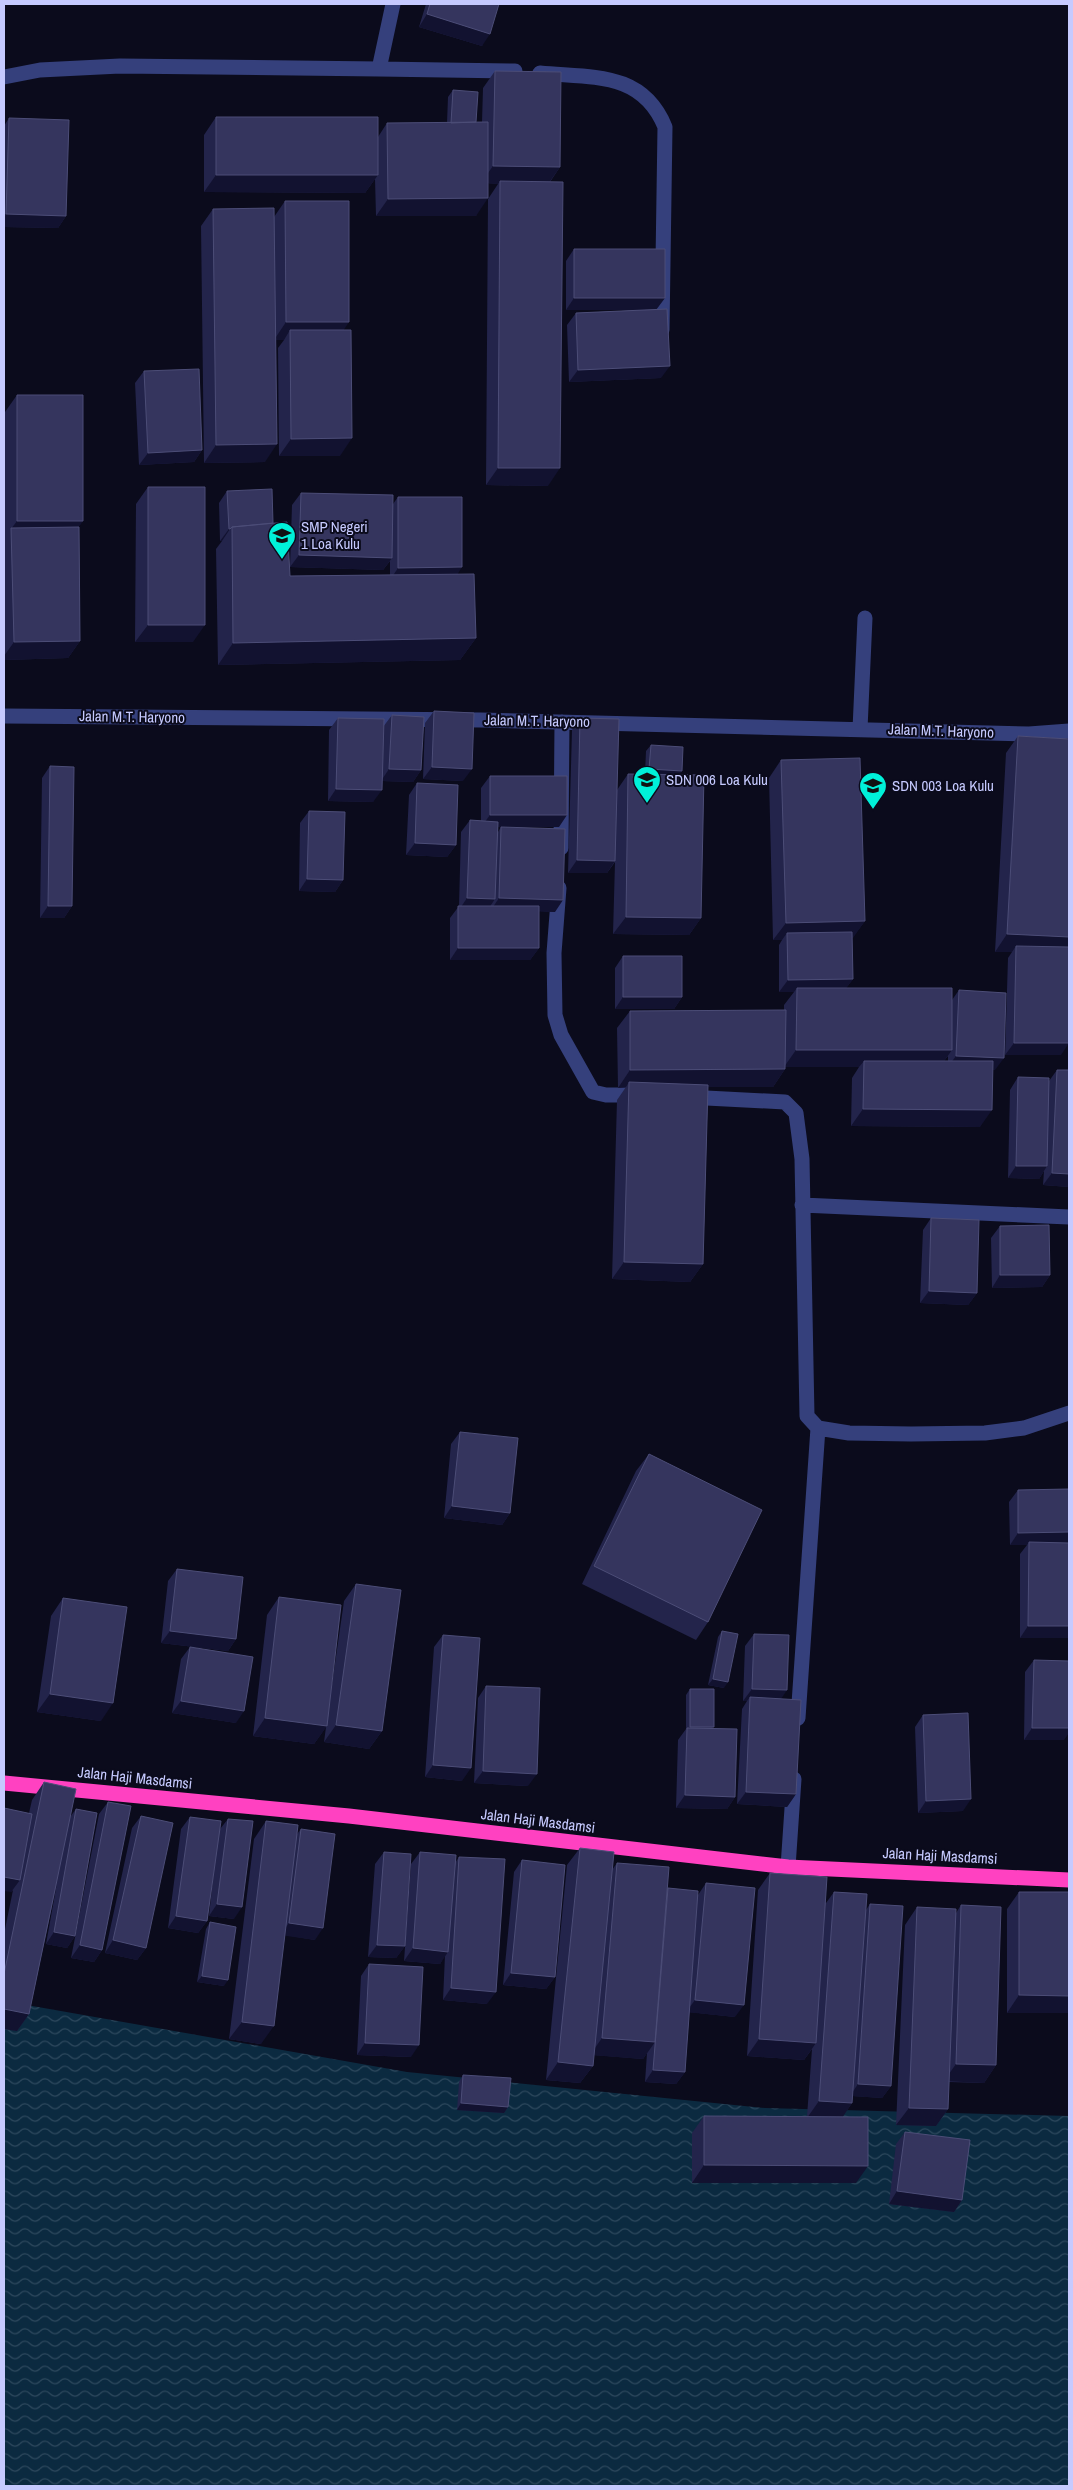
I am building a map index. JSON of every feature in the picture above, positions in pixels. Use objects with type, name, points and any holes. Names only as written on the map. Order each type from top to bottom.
[{"type":"highway","name":"Jalan Haji Masdamsi","points":[[4,1783],[349,1816],[788,1867],[1069,1880]]},
{"type":"street","points":[[379,68],[393,4]]},
{"type":"street","points":[[4,77],[40,70],[120,66],[526,71],[613,80],[638,90],[658,111],[665,127],[662,341]]},
{"type":"street","points":[[860,729],[865,618]]},
{"type":"street","name":"Jalan M.T. Haryono","points":[[4,716],[562,722],[1029,734],[1069,731]]},
{"type":"street","points":[[562,722],[561,872],[554,953],[555,1015],[561,1036],[593,1092],[606,1095],[653,1096]]},
{"type":"street","points":[[672,1096],[785,1102],[796,1113],[800,1140],[806,1408],[807,1416],[818,1428],[849,1433],[985,1433],[1024,1428],[1069,1413]]},
{"type":"street","points":[[802,1205],[1069,1217]]},
{"type":"street","points":[[797,1737],[818,1428]]},
{"type":"street","points":[[788,1867],[795,1767]]},
{"type":"water","points":[[4,2001],[407,2072],[765,2108],[1069,2116],[1069,2486],[4,2486]]},
{"type":"building","points":[[430,4],[499,4],[490,34],[427,14]]},
{"type":"building","points":[[495,71],[561,72],[560,167],[493,166]]},
{"type":"building","points":[[453,90],[478,92],[476,122],[451,123]]},
{"type":"building","points":[[216,117],[378,117],[378,175],[216,175]]},
{"type":"building","points":[[9,118],[69,120],[66,216],[6,214]]},
{"type":"building","points":[[488,122],[488,198],[388,199],[387,123]]},
{"type":"building","points":[[500,181],[563,182],[560,468],[498,468]]},
{"type":"building","points":[[285,201],[349,201],[349,322],[286,322]]},
{"type":"building","points":[[274,208],[277,444],[216,445],[213,209]]},
{"type":"building","points":[[574,249],[665,249],[665,298],[574,298]]},
{"type":"building","points":[[667,309],[670,366],[578,370],[576,313]]},
{"type":"building","points":[[290,330],[351,330],[352,438],[291,439]]},
{"type":"building","points":[[199,369],[202,450],[148,453],[144,371]]},
{"type":"building","points":[[17,395],[83,395],[83,521],[17,521]]},
{"type":"building","points":[[148,487],[205,487],[205,625],[148,625]]},
{"type":"building","points":[[272,489],[273,523],[232,527],[229,529],[227,491]]},
{"type":"building","points":[[301,493],[393,495],[392,558],[299,555]]},
{"type":"building","points":[[398,497],[462,497],[462,567],[398,568]]},
{"type":"building","points":[[287,522],[290,576],[474,574],[476,638],[233,643],[232,527]]},
{"type":"building","points":[[79,527],[80,641],[14,642],[11,528]]},
{"type":"building","points":[[434,711],[474,713],[472,769],[432,767]]},
{"type":"building","points":[[392,715],[424,717],[421,770],[389,769]]},
{"type":"building","points":[[338,718],[384,719],[382,790],[336,789]]},
{"type":"building","points":[[580,718],[619,719],[615,861],[577,860]]},
{"type":"building","points":[[1018,736],[1069,739],[1069,937],[1007,934]]},
{"type":"building","points":[[651,745],[683,747],[682,771],[649,769]]},
{"type":"building","points":[[860,758],[865,921],[786,923],[781,760]]},
{"type":"building","points":[[50,766],[74,767],[72,906],[48,906]]},
{"type":"building","points":[[628,774],[704,775],[701,918],[626,917]]},
{"type":"building","points":[[490,776],[567,776],[567,815],[490,815]]},
{"type":"building","points":[[417,783],[458,785],[456,845],[415,843]]},
{"type":"building","points":[[309,811],[345,812],[343,880],[307,879]]},
{"type":"building","points":[[470,820],[498,822],[495,899],[467,898]]},
{"type":"building","points":[[501,827],[565,829],[563,900],[499,898]]},
{"type":"building","points":[[458,906],[539,906],[539,948],[458,948]]},
{"type":"building","points":[[852,932],[853,979],[788,980],[787,933]]},
{"type":"building","points":[[1016,946],[1069,947],[1069,1043],[1014,1043]]},
{"type":"building","points":[[623,956],[682,956],[682,997],[623,997]]},
{"type":"building","points":[[797,988],[952,988],[952,1050],[796,1050]]},
{"type":"building","points":[[959,990],[1006,993],[1004,1058],[956,1056]]},
{"type":"building","points":[[786,1010],[785,1069],[630,1070],[630,1011]]},
{"type":"building","points":[[864,1061],[993,1061],[992,1110],[863,1109]]},
{"type":"building","points":[[1057,1070],[1069,1070],[1069,1174],[1052,1173]]},
{"type":"building","points":[[1018,1077],[1049,1078],[1047,1166],[1016,1166]]},
{"type":"building","points":[[629,1082],[708,1085],[703,1264],[624,1262]]},
{"type":"building","points":[[931,1218],[979,1220],[977,1293],[929,1291]]},
{"type":"building","points":[[1049,1225],[1050,1275],[1000,1275],[1000,1226]]},
{"type":"building","points":[[460,1432],[518,1438],[510,1513],[452,1506]]},
{"type":"building","points":[[649,1454],[762,1510],[708,1622],[594,1566]]},
{"type":"building","points":[[1069,1489],[1069,1532],[1018,1533],[1018,1490]]},
{"type":"building","points":[[1029,1542],[1069,1543],[1069,1626],[1028,1626]]},
{"type":"building","points":[[177,1569],[243,1577],[236,1639],[170,1631]]},
{"type":"building","points":[[356,1584],[401,1590],[382,1731],[336,1725]]},
{"type":"building","points":[[279,1597],[341,1605],[327,1726],[265,1718]]},
{"type":"building","points":[[63,1598],[127,1607],[113,1703],[50,1694]]},
{"type":"building","points":[[722,1631],[738,1634],[728,1682],[713,1679]]},
{"type":"building","points":[[754,1634],[789,1635],[787,1690],[752,1689]]},
{"type":"building","points":[[443,1635],[480,1638],[471,1768],[433,1765]]},
{"type":"building","points":[[190,1647],[253,1657],[244,1711],[181,1701]]},
{"type":"building","points":[[1034,1660],[1069,1661],[1069,1728],[1032,1728]]},
{"type":"building","points":[[486,1686],[540,1688],[537,1774],[483,1771]]},
{"type":"building","points":[[690,1689],[714,1689],[714,1727],[690,1727]]},
{"type":"building","points":[[750,1697],[801,1700],[796,1794],[746,1792]]},
{"type":"building","points":[[968,1713],[971,1799],[926,1801],[923,1715]]},
{"type":"building","points":[[687,1728],[737,1729],[735,1797],[685,1795]]},
{"type":"building","points":[[44,1782],[76,1789],[29,2014],[4,2009],[4,1974]]},
{"type":"building","points":[[108,1802],[131,1806],[102,1950],[80,1945]]},
{"type":"building","points":[[4,1808],[32,1814],[20,1880],[4,1877]]},
{"type":"building","points":[[76,1809],[97,1813],[75,1936],[54,1932]]},
{"type":"building","points":[[141,1816],[173,1823],[146,1948],[113,1940]]},
{"type":"building","points":[[190,1817],[221,1821],[207,1921],[176,1916]]},
{"type":"building","points":[[228,1819],[253,1821],[242,1907],[217,1904]]},
{"type":"building","points":[[266,1821],[298,1825],[274,2026],[242,2022]]},
{"type":"building","points":[[301,1829],[335,1834],[323,1928],[289,1923]]},
{"type":"building","points":[[580,1848],[614,1852],[593,2066],[558,2062]]},
{"type":"building","points":[[384,1852],[411,1854],[405,1946],[377,1945]]},
{"type":"building","points":[[420,1852],[456,1855],[448,1952],[413,1948]]},
{"type":"building","points":[[459,1857],[505,1859],[496,1992],[451,1988]]},
{"type":"building","points":[[522,1860],[565,1865],[555,1977],[511,1973]]},
{"type":"building","points":[[617,1863],[669,1867],[655,2042],[602,2038]]},
{"type":"building","points":[[770,1873],[827,1877],[816,2043],[759,2039]]},
{"type":"building","points":[[706,1883],[755,1888],[744,2005],[695,2000]]},
{"type":"building","points":[[668,1888],[698,1891],[685,2072],[653,2070]]},
{"type":"building","points":[[834,1892],[867,1894],[852,2103],[819,2101]]},
{"type":"building","points":[[1019,1892],[1069,1892],[1069,1996],[1019,1995]]},
{"type":"building","points":[[870,1904],[903,1906],[891,2086],[858,2084]]},
{"type":"building","points":[[961,1905],[1001,1907],[996,2065],[956,2064]]},
{"type":"building","points":[[917,1907],[956,1909],[948,2109],[909,2108]]},
{"type":"building","points":[[210,1922],[236,1927],[228,1980],[202,1976]]},
{"type":"building","points":[[369,1964],[423,1967],[419,2045],[365,2043]]},
{"type":"building","points":[[463,2075],[511,2078],[508,2107],[461,2103]]},
{"type":"building","points":[[704,2116],[868,2117],[868,2166],[704,2165]]},
{"type":"building","points":[[905,2132],[970,2140],[962,2200],[897,2191]]},
{"type":"place","name":"SMP Negeri 1 Loa Kulu","points":[[282,560]]},
{"type":"place","name":"SDN 006 Loa Kulu","points":[[647,804]]},
{"type":"place","name":"SDN 003 Loa Kulu","points":[[873,810]]}]
